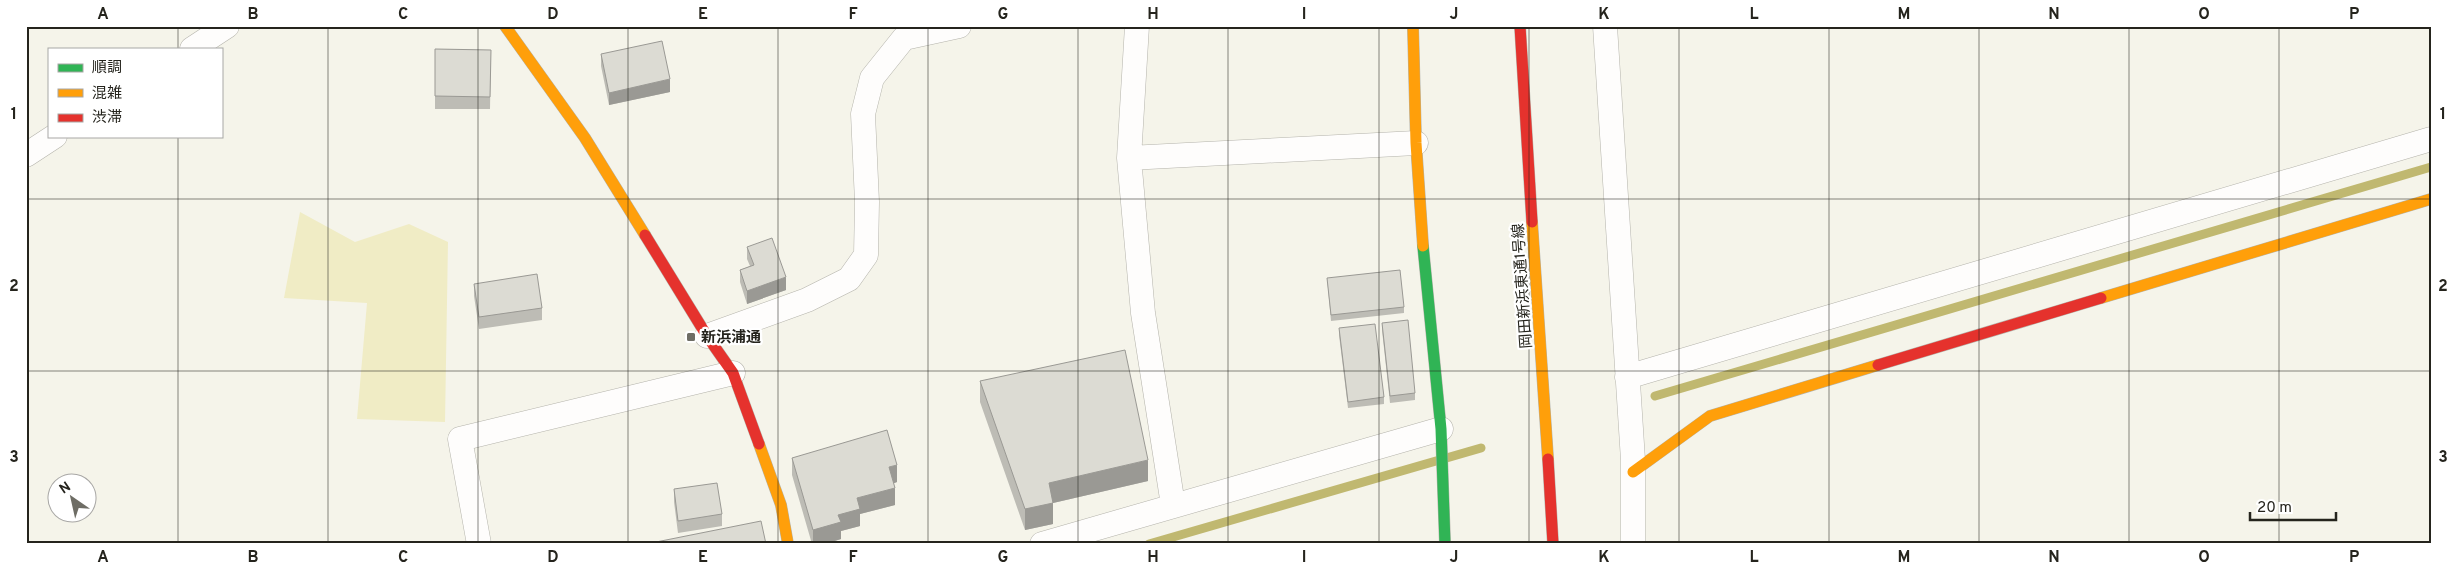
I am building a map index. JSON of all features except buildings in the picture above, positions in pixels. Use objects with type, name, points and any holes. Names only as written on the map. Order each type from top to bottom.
[{"type":"street","points":[[194,48],[227,26]]},
{"type":"street","points":[[504,26],[585,138],[706,336],[733,373],[781,505],[788,544]]},
{"type":"street","points":[[706,336],[807,300],[849,279],[866,255],[867,202],[863,114],[872,78],[904,38],[959,26]]},
{"type":"street","points":[[1137,26],[1129,158],[1143,313],[1173,505]]},
{"type":"street","points":[[1413,26],[1416,143],[1425,271],[1442,437],[1445,544]]},
{"type":"street","name":"岡田新浜東通1号線","points":[[1520,26],[1553,544]]},
{"type":"street","points":[[1605,26],[1628,377],[1633,544]]},
{"type":"street","points":[[26,155],[53,138]]},
{"type":"street","points":[[1628,377],[2431,139]]},
{"type":"street","points":[[1129,158],[1416,143]]},
{"type":"street","points":[[1632,472],[1710,416],[2431,199]]},
{"type":"street","points":[[479,544],[460,439],[733,373]]},
{"type":"street","points":[[1042,544],[1173,505],[1442,437]]},
{"type":"shaded area","points":[[300,212],[355,242],[409,224],[448,242],[445,422],[357,419],[367,303],[284,298]]},
{"type":"waterway","points":[[1655,396],[2431,167]]},
{"type":"waterway","points":[[1149,544],[1481,448]]},
{"type":"traffic: fast","points":[[1423,246],[1441,429],[1445,544]]},
{"type":"traffic: slow","points":[[505,26],[585,138],[645,235]]},
{"type":"traffic: slow","points":[[1413,26],[1416,143],[1423,246]]},
{"type":"traffic: slow","points":[[2101,298],[2431,199]]},
{"type":"traffic: slow","points":[[1532,222],[1548,459]]},
{"type":"traffic: slow","points":[[1633,472],[1710,416],[1878,365]]},
{"type":"traffic: slow","points":[[759,444],[781,505],[788,544]]},
{"type":"traffic: jam","points":[[1520,26],[1532,222]]},
{"type":"traffic: jam","points":[[645,235],[707,336],[733,373],[759,444]]},
{"type":"traffic: jam","points":[[1878,365],[2101,298]]},
{"type":"traffic: jam","points":[[1548,459],[1553,544]]},
{"type":"place","name":"新浜浦通","points":[[691,337]]}]
